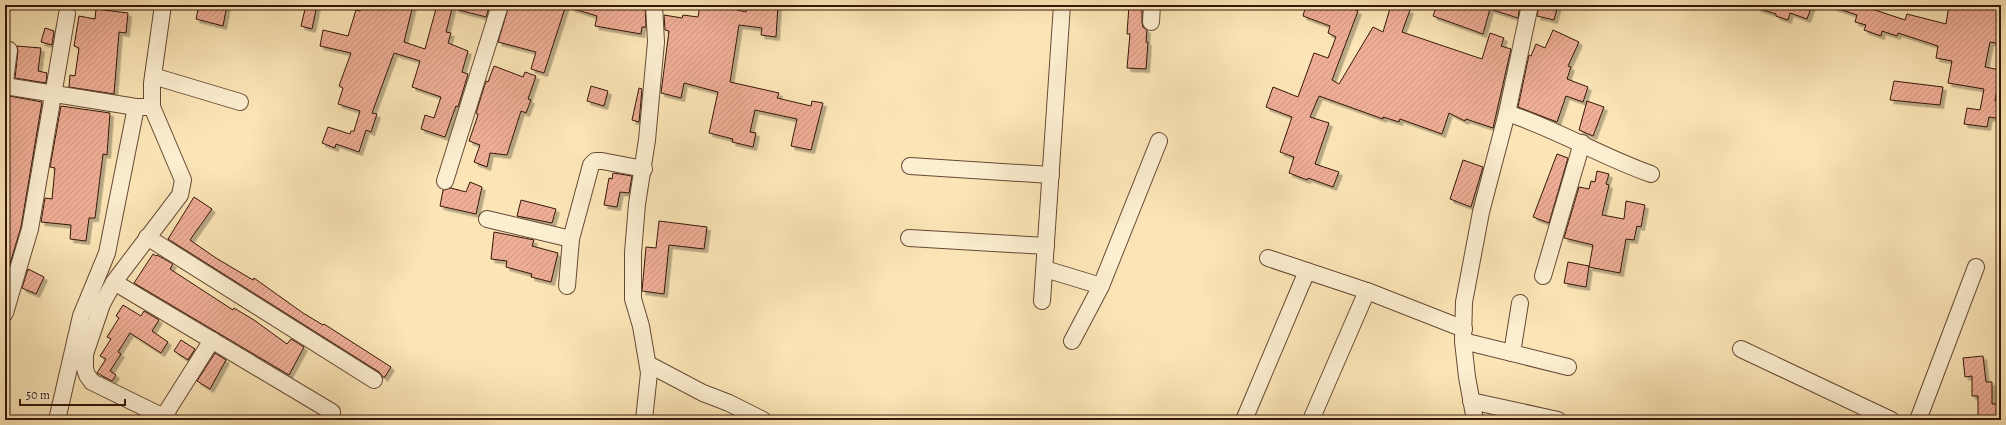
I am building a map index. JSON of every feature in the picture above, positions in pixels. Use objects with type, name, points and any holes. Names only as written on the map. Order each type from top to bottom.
[{"type":"street","points":[[57,420],[81,316],[107,253],[153,76],[163,5]]},
{"type":"street","points":[[445,182],[500,5]]},
{"type":"street","points":[[644,420],[648,387],[648,364],[633,299],[632,280],[637,204],[644,169],[656,42],[654,5]]},
{"type":"street","points":[[1042,301],[1062,5]]},
{"type":"street","points":[[1151,22],[1152,5]]},
{"type":"street","points":[[1475,420],[1471,401],[1464,335],[1466,288],[1481,212],[1507,112],[1530,5]]},
{"type":"street","points":[[5,313],[30,230],[55,93],[67,14]]},
{"type":"street","points":[[5,81],[9,50]]},
{"type":"street","points":[[153,76],[240,102]]},
{"type":"street","points":[[5,86],[144,107]]},
{"type":"street","points":[[144,107],[183,180],[180,194],[114,282],[102,304],[85,354],[85,369],[87,375],[100,387],[167,418],[212,340]]},
{"type":"street","points":[[1507,112],[1539,123],[1634,168],[1651,174]]},
{"type":"street","points":[[1072,341],[1101,286],[1159,141]]},
{"type":"street","points":[[1543,276],[1582,143]]},
{"type":"street","points":[[567,286],[571,239],[591,165],[595,161],[602,161],[644,169]]},
{"type":"street","points":[[910,166],[1051,174]]},
{"type":"street","points":[[487,219],[571,239]]},
{"type":"street","points":[[147,237],[374,380]]},
{"type":"street","points":[[909,238],[1046,246]]},
{"type":"street","points":[[1268,258],[1367,291],[1464,335],[1512,353],[1568,367]]},
{"type":"street","points":[[1918,420],[1976,267]]},
{"type":"street","points":[[1044,269],[1101,286]]},
{"type":"street","points":[[1244,420],[1307,271]]},
{"type":"street","points":[[114,282],[332,412]]},
{"type":"street","points":[[1312,420],[1367,291]]},
{"type":"street","points":[[1512,353],[1520,303]]},
{"type":"street","points":[[1741,349],[1864,415],[1891,420]]},
{"type":"street","points":[[648,364],[703,393],[729,402],[763,420]]},
{"type":"street","points":[[1471,401],[1558,420]]},
{"type":"building","points":[[199,5],[227,5],[223,26],[196,19]]},
{"type":"building","points":[[306,5],[317,5],[312,29],[301,26]]},
{"type":"building","points":[[362,5],[413,5],[404,42],[425,49],[437,5],[453,5],[446,32],[451,33],[448,43],[468,51],[462,72],[468,74],[458,107],[456,106],[445,137],[421,129],[425,115],[434,118],[441,97],[412,87],[420,61],[394,53],[372,113],[377,114],[371,132],[366,130],[359,152],[336,144],[335,148],[322,143],[328,127],[350,134],[351,131],[354,131],[360,111],[338,104],[343,88],[339,86],[351,53],[320,46],[323,30],[348,36],[356,10],[360,11]]},
{"type":"building","points":[[455,5],[490,5],[486,17],[455,9]]},
{"type":"building","points":[[509,5],[566,5],[544,73],[531,69],[536,52],[498,42]]},
{"type":"building","points":[[571,5],[645,5],[646,27],[642,27],[641,34],[595,26],[597,16],[571,8]]},
{"type":"building","points":[[700,5],[717,5],[746,12],[747,5],[778,5],[776,37],[761,35],[762,28],[739,25],[730,82],[779,93],[777,98],[811,106],[812,101],[823,103],[811,150],[791,146],[797,119],[755,110],[750,132],[756,133],[753,147],[732,142],[733,139],[709,133],[718,92],[684,83],[681,98],[661,93],[669,31],[665,30],[664,15],[682,18],[683,15],[698,17]]},
{"type":"building","points":[[1129,5],[1142,5],[1142,22],[1143,27],[1147,30],[1146,42],[1148,42],[1146,69],[1127,68],[1130,34],[1127,34]]},
{"type":"building","points":[[1306,5],[1343,5],[1358,11],[1332,80],[1339,84],[1373,27],[1383,32],[1391,5],[1410,10],[1402,32],[1482,59],[1490,33],[1504,38],[1501,46],[1511,49],[1493,128],[1466,119],[1465,121],[1449,113],[1442,134],[1400,119],[1399,122],[1383,117],[1383,119],[1319,96],[1310,117],[1329,123],[1315,164],[1339,172],[1333,187],[1308,178],[1307,180],[1289,173],[1294,157],[1280,152],[1292,117],[1266,107],[1273,87],[1298,97],[1314,53],[1328,58],[1336,37],[1328,33],[1330,26],[1303,16]]},
{"type":"building","points":[[1437,5],[1520,5],[1518,18],[1490,9],[1483,34],[1433,16]]},
{"type":"building","points":[[1539,5],[1558,5],[1554,20],[1537,16]]},
{"type":"building","points":[[1757,5],[1812,5],[1807,19],[1790,13],[1788,20],[1776,16],[1776,14],[1757,8]]},
{"type":"building","points":[[1833,5],[1873,5],[1872,9],[1905,20],[1907,14],[1946,24],[1949,5],[2001,5],[2001,44],[1990,42],[1985,67],[2000,70],[1995,101],[2001,102],[2001,119],[1989,117],[1987,127],[1964,124],[1967,108],[1980,110],[1984,89],[1948,83],[1952,61],[1936,58],[1938,46],[1898,33],[1897,36],[1882,31],[1881,36],[1864,30],[1866,25],[1855,22],[1857,15],[1833,7]]},
{"type":"building","points":[[96,9],[128,13],[126,33],[119,32],[114,94],[69,87],[70,75],[75,76],[79,48],[74,46],[79,16],[95,19]]},
{"type":"building","points":[[45,28],[54,31],[52,45],[41,42]]},
{"type":"building","points":[[1553,30],[1579,42],[1568,66],[1571,67],[1567,79],[1588,87],[1583,102],[1566,96],[1557,122],[1518,107],[1529,55],[1531,56],[1536,44],[1545,48]]},
{"type":"building","points":[[17,46],[41,48],[38,71],[47,73],[46,83],[15,78],[18,51]]},
{"type":"building","points":[[494,66],[523,77],[525,72],[536,76],[528,99],[531,100],[526,113],[521,111],[507,155],[490,153],[487,167],[474,162],[480,145],[469,141],[477,118],[478,114],[476,113],[486,81],[488,82]]},
{"type":"building","points":[[1894,81],[1943,87],[1940,105],[1890,100]]},
{"type":"building","points":[[591,86],[608,91],[604,106],[587,101]]},
{"type":"building","points":[[639,88],[642,89],[639,122],[632,120]]},
{"type":"building","points":[[9,96],[42,102],[21,227],[5,280],[5,117],[7,117]]},
{"type":"building","points":[[1587,101],[1604,107],[1593,136],[1579,130]]},
{"type":"building","points":[[61,106],[110,113],[107,155],[103,154],[95,218],[89,218],[86,241],[70,239],[71,225],[41,222],[45,198],[52,199],[55,168],[50,167]]},
{"type":"building","points":[[1557,154],[1568,158],[1549,223],[1533,217]]},
{"type":"building","points":[[1463,160],[1483,167],[1471,207],[1450,199]]},
{"type":"building","points":[[1597,171],[1609,174],[1606,184],[1609,185],[1602,215],[1624,219],[1626,201],[1645,205],[1641,227],[1637,226],[1634,240],[1626,239],[1620,273],[1589,267],[1593,245],[1564,238],[1579,187],[1589,189],[1591,181],[1595,182]]},
{"type":"building","points":[[613,173],[632,176],[629,193],[620,192],[617,207],[604,205],[609,178],[612,179]]},
{"type":"building","points":[[470,182],[482,187],[476,214],[440,206],[443,190],[451,188],[466,192]]},
{"type":"building","points":[[194,197],[212,209],[190,240],[216,258],[253,280],[254,278],[303,313],[323,325],[324,324],[391,367],[384,378],[379,372],[168,239]]},
{"type":"building","points":[[521,200],[556,209],[552,223],[517,216]]},
{"type":"building","points":[[659,221],[707,227],[704,249],[669,245],[664,294],[642,291],[646,247],[656,248]]},
{"type":"building","points":[[494,232],[534,240],[532,246],[558,253],[551,282],[531,277],[532,274],[506,267],[507,261],[491,259]]},
{"type":"building","points":[[153,254],[173,264],[170,269],[233,310],[234,308],[254,320],[287,344],[291,339],[304,347],[289,375],[134,283]]},
{"type":"building","points":[[1568,262],[1589,266],[1586,287],[1564,283]]},
{"type":"building","points":[[28,269],[44,277],[36,294],[22,288]]},
{"type":"building","points":[[123,305],[141,316],[144,311],[159,320],[152,331],[168,342],[161,353],[130,333],[118,352],[121,354],[110,371],[116,375],[112,381],[97,373],[106,359],[100,356],[111,339],[107,337],[119,318],[116,316]]},
{"type":"building","points":[[181,340],[195,349],[188,360],[174,351]]},
{"type":"building","points":[[215,353],[226,360],[210,389],[197,381]]},
{"type":"building","points":[[1983,356],[1986,382],[1992,382],[1992,404],[2000,404],[1999,419],[1978,419],[1978,396],[1972,396],[1972,376],[1965,377],[1963,358]]}]
